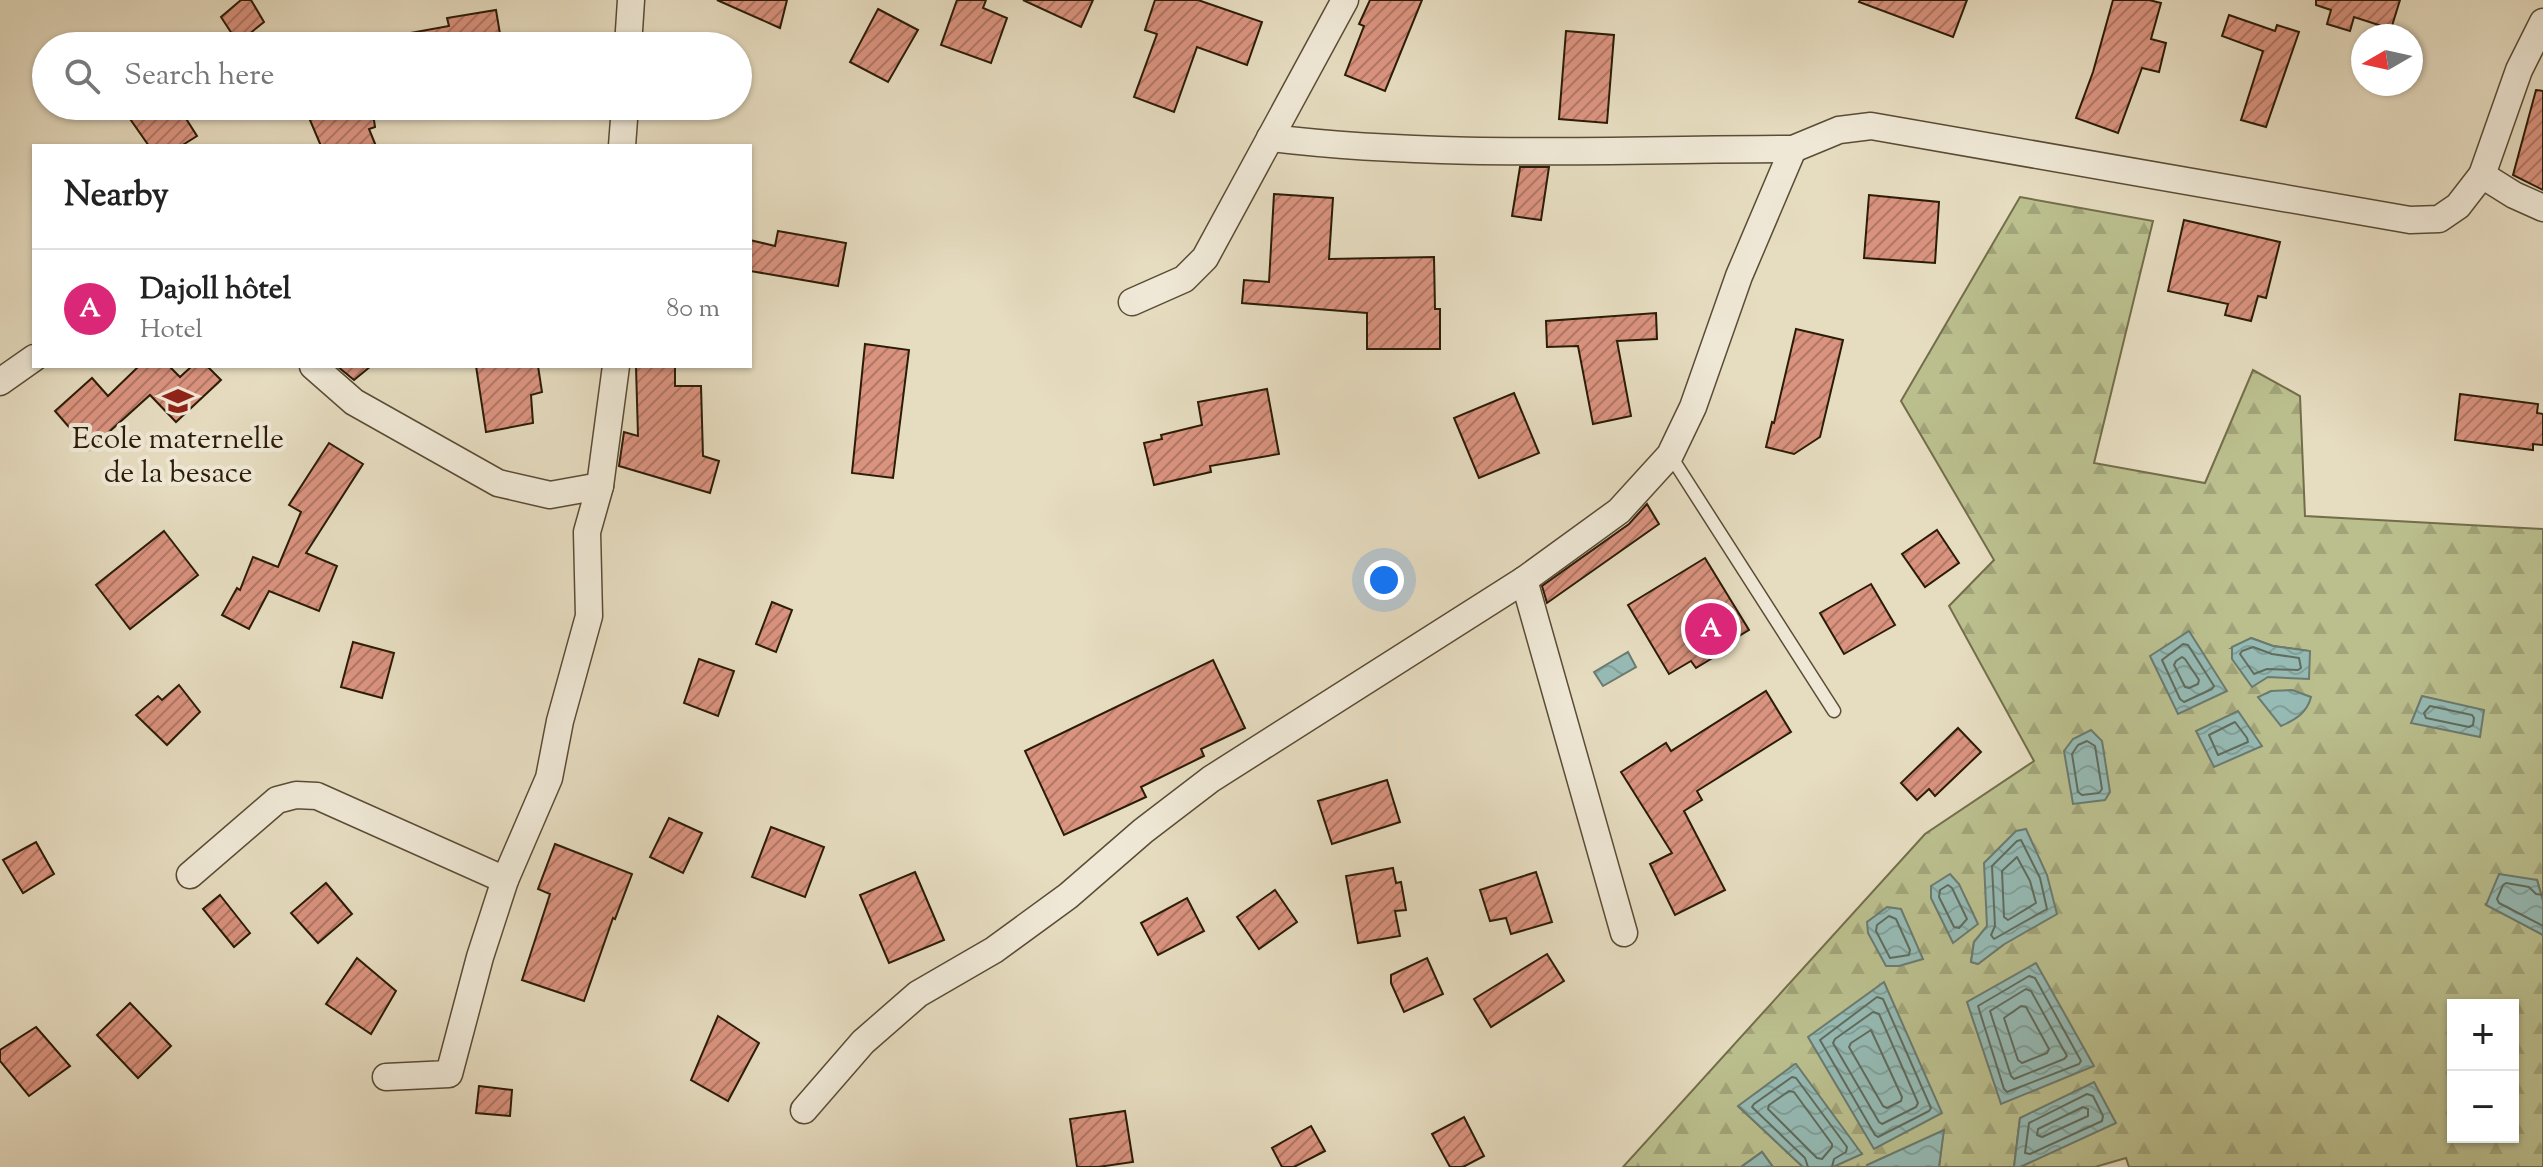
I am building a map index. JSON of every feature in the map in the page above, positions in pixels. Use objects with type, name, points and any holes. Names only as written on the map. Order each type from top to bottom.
[{"type":"street","points":[[629,32],[631,0]]},
{"type":"street","points":[[1132,302],[1184,279],[1205,258],[1345,0]]},
{"type":"street","points":[[1270,138],[1339,146],[1460,151],[1793,149],[1839,130],[1871,126],[2410,220],[2439,219],[2458,206],[2482,175],[2519,70],[2543,22]]},
{"type":"street","points":[[622,144],[624,120]]},
{"type":"street","points":[[804,1110],[863,1042],[918,994],[994,950],[1068,896],[1143,831],[1211,779],[1524,580],[1619,511],[1670,455],[1693,407],[1739,276],[1793,149]]},
{"type":"street","points":[[2482,175],[2543,208]]},
{"type":"street","points":[[0,382],[32,359]]},
{"type":"street","points":[[315,368],[354,402],[498,483],[550,495],[600,486]]},
{"type":"street","points":[[386,1077],[449,1074],[480,957],[505,880],[549,778],[560,721],[589,616],[587,532],[600,486],[616,368]]},
{"type":"street","points":[[1524,580],[1624,933]]},
{"type":"street","points":[[190,875],[277,800],[296,795],[317,796],[505,880]]},
{"type":"lane","points":[[1670,455],[1834,711]]},
{"type":"green space","points":[[2020,197],[2153,221],[2094,463],[2205,483],[2253,370],[2300,396],[2305,516],[2543,529],[2543,901],[2537,880],[2486,904],[2543,935],[2543,1167],[2129,1167],[2126,1158],[2095,1167],[2020,1167],[2115,1123],[2020,1118],[2014,1167],[1939,1167],[1943,1131],[1868,1167],[1833,1167],[1861,1153],[1738,1106],[1803,1167],[1773,1167],[1762,1152],[1741,1167],[1623,1167],[1925,834],[2034,761],[1949,606],[1994,560],[1901,401]],"holes":[[[2251,638],[2273,646],[2309,651],[2232,648]],[[1987,927],[2003,945],[1978,964],[1971,962],[1974,942]]]},
{"type":"water","points":[[2189,631],[2227,691],[2178,714],[2150,656]]},
{"type":"water","points":[[2251,638],[2273,646],[2310,651],[2309,679],[2268,677],[2252,687],[2232,659],[2232,647]]},
{"type":"water","points":[[1628,652],[1636,667],[1603,686],[1594,672]]},
{"type":"water","points":[[2292,690],[2311,697],[2300,715],[2281,726],[2258,697],[2271,691]]},
{"type":"water","points":[[2422,696],[2484,710],[2480,737],[2411,723]]},
{"type":"water","points":[[2238,711],[2262,746],[2214,767],[2196,731]]},
{"type":"water","points":[[2091,730],[2102,741],[2110,792],[2105,800],[2073,804],[2064,751],[2073,739]]},
{"type":"water","points":[[2026,829],[2047,875],[2057,914],[2003,945],[1978,964],[1971,962],[1974,942],[1987,926],[1984,863],[2016,831]]},
{"type":"water","points":[[1950,874],[1959,884],[1978,924],[1953,943],[1931,898],[1931,886]]},
{"type":"water","points":[[2499,874],[2537,880],[2543,901],[2543,935],[2486,905]]},
{"type":"water","points":[[1887,907],[1901,909],[1923,959],[1899,966],[1886,966],[1868,933],[1867,922]]},
{"type":"water","points":[[2036,963],[2094,1066],[2001,1104],[1967,1002]]},
{"type":"water","points":[[1884,982],[1942,1113],[1874,1149],[1808,1037]]},
{"type":"water","points":[[1796,1064],[1862,1154],[1833,1167],[1803,1167],[1738,1106]]},
{"type":"water","points":[[2094,1082],[2116,1123],[2014,1167],[2020,1118]]},
{"type":"water","points":[[1944,1130],[1939,1167],[1867,1165]]},
{"type":"water","points":[[1762,1152],[1773,1167],[1741,1167]]},
{"type":"building","points":[[241,0],[251,0],[264,22],[252,32],[231,32],[221,17]]},
{"type":"building","points":[[717,0],[787,0],[780,28]]},
{"type":"building","points":[[957,0],[986,0],[983,8],[1007,18],[991,63],[941,45]]},
{"type":"building","points":[[1023,0],[1093,0],[1081,27]]},
{"type":"building","points":[[1155,0],[1198,0],[1262,22],[1247,65],[1197,47],[1174,112],[1134,97],[1157,34],[1145,30]]},
{"type":"building","points":[[1370,0],[1422,0],[1385,91],[1345,75],[1364,26],[1359,24]]},
{"type":"building","points":[[1860,0],[1967,0],[1953,37]]},
{"type":"building","points":[[2113,0],[2161,3],[2151,39],[2166,43],[2159,72],[2142,68],[2118,133],[2076,118],[2093,72]]},
{"type":"building","points":[[2316,0],[2400,0],[2393,24],[2376,24],[2354,17],[2350,31],[2327,24],[2331,10],[2316,5]]},
{"type":"building","points":[[878,9],[918,30],[888,82],[850,62]]},
{"type":"building","points":[[496,10],[500,32],[416,32],[449,26],[447,18]]},
{"type":"building","points":[[2229,15],[2275,31],[2277,25],[2299,32],[2266,127],[2241,120],[2263,51],[2222,36]]},
{"type":"building","points":[[1566,31],[1614,35],[1607,123],[1559,119]]},
{"type":"building","points":[[2536,90],[2543,91],[2543,190],[2513,175]]},
{"type":"building","points":[[131,120],[187,120],[197,136],[184,144],[148,144]]},
{"type":"building","points":[[310,120],[374,120],[375,127],[369,129],[375,144],[320,144]]},
{"type":"building","points":[[1520,167],[1549,167],[1541,220],[1512,216]]},
{"type":"building","points":[[1274,194],[1333,198],[1329,259],[1434,257],[1435,309],[1440,309],[1440,349],[1367,349],[1367,313],[1242,303],[1244,280],[1269,282]]},
{"type":"building","points":[[1869,195],[1939,202],[1935,263],[1864,258]]},
{"type":"building","points":[[2184,220],[2280,242],[2266,298],[2258,296],[2251,321],[2225,315],[2228,304],[2168,291]]},
{"type":"building","points":[[778,231],[846,243],[838,286],[752,271],[752,240],[775,246]]},
{"type":"building","points":[[1656,313],[1657,339],[1617,341],[1631,416],[1593,424],[1578,346],[1547,347],[1546,321]]},
{"type":"building","points":[[1796,329],[1843,340],[1820,437],[1794,454],[1766,447]]},
{"type":"building","points":[[865,344],[909,350],[893,478],[852,473]]},
{"type":"building","points":[[137,368],[171,368],[180,377],[190,368],[209,368],[221,380],[176,422],[150,395],[89,450],[55,411],[92,378],[108,396]]},
{"type":"building","points":[[339,368],[369,368],[354,380]]},
{"type":"building","points":[[476,368],[538,368],[542,392],[531,395],[533,423],[486,432]]},
{"type":"building","points":[[636,368],[675,368],[675,386],[701,386],[703,456],[719,461],[710,493],[619,466],[624,432],[638,436]]},
{"type":"building","points":[[1267,389],[1279,454],[1210,466],[1211,472],[1154,485],[1144,443],[1162,439],[1161,435],[1202,425],[1198,402]]},
{"type":"building","points":[[1514,393],[1539,453],[1479,478],[1454,418]]},
{"type":"building","points":[[2460,394],[2538,404],[2537,413],[2543,414],[2543,445],[2533,444],[2533,450],[2455,440]]},
{"type":"building","points":[[329,443],[363,464],[306,553],[337,566],[319,611],[269,591],[249,629],[222,615],[237,588],[240,590],[253,557],[278,567],[301,512],[289,505]]},
{"type":"building","points":[[1647,504],[1659,524],[1547,603],[1542,586],[1629,524]]},
{"type":"building","points":[[1937,530],[1959,563],[1925,587],[1902,554]]},
{"type":"building","points":[[164,531],[198,575],[130,629],[96,585]]},
{"type":"building","points":[[1705,558],[1749,630],[1716,650],[1719,654],[1696,668],[1691,661],[1669,674],[1628,605]]},
{"type":"building","points":[[1871,584],[1895,625],[1844,654],[1820,613]]},
{"type":"building","points":[[772,602],[792,610],[776,652],[756,644]]},
{"type":"building","points":[[353,642],[394,653],[382,698],[341,687]]},
{"type":"building","points":[[699,659],[734,671],[718,716],[684,703]]},
{"type":"building","points":[[1213,660],[1245,728],[1201,749],[1204,756],[1141,787],[1146,797],[1064,835],[1025,751]]},
{"type":"building","points":[[179,685],[200,712],[167,745],[136,715],[158,696],[162,700]]},
{"type":"building","points":[[1766,691],[1791,732],[1697,791],[1702,800],[1684,811],[1725,890],[1675,915],[1650,864],[1672,853],[1621,772],[1666,743],[1671,751]]},
{"type":"building","points":[[1958,728],[1981,752],[1935,796],[1929,789],[1917,800],[1901,783]]},
{"type":"building","points":[[1387,780],[1400,822],[1332,844],[1318,801]]},
{"type":"building","points":[[669,818],[702,833],[683,873],[650,857]]},
{"type":"building","points":[[771,827],[824,847],[805,897],[752,877]]},
{"type":"building","points":[[36,842],[54,874],[23,893],[3,860]]},
{"type":"building","points":[[555,844],[632,874],[584,1001],[522,980],[550,894],[538,889]]},
{"type":"building","points":[[1393,868],[1396,883],[1401,882],[1406,910],[1395,911],[1400,936],[1358,943],[1346,876]]},
{"type":"building","points":[[915,872],[944,940],[889,963],[860,895]]},
{"type":"building","points":[[1536,872],[1552,922],[1511,934],[1506,918],[1490,921],[1480,890]]},
{"type":"building","points":[[326,883],[352,914],[318,943],[291,913]]},
{"type":"building","points":[[1275,890],[1297,922],[1259,949],[1237,917]]},
{"type":"building","points":[[220,895],[250,933],[234,947],[203,909]]},
{"type":"building","points":[[1187,898],[1204,931],[1158,955],[1141,923]]},
{"type":"building","points":[[1547,954],[1564,981],[1491,1027],[1474,999]]},
{"type":"building","points":[[357,958],[396,991],[371,1034],[326,1004]]},
{"type":"building","points":[[1427,958],[1443,994],[1404,1012],[1391,983],[1391,975]]},
{"type":"building","points":[[130,1003],[171,1046],[138,1078],[97,1035]]},
{"type":"building","points":[[718,1016],[759,1043],[728,1101],[691,1080]]},
{"type":"building","points":[[36,1027],[70,1066],[29,1096],[0,1061],[0,1050]]},
{"type":"building","points":[[479,1086],[512,1090],[510,1116],[476,1113]]},
{"type":"building","points":[[1125,1111],[1133,1162],[1077,1167],[1070,1119]]},
{"type":"building","points":[[1464,1117],[1484,1156],[1463,1167],[1450,1167],[1432,1134]]},
{"type":"building","points":[[1311,1126],[1325,1151],[1294,1167],[1282,1167],[1272,1148]]},
{"type":"place","name":"Ecole maternelle de la besace","points":[[178,401]]},
{"type":"place","name":"Dajoll hôtel","points":[[1711,629]]}]
